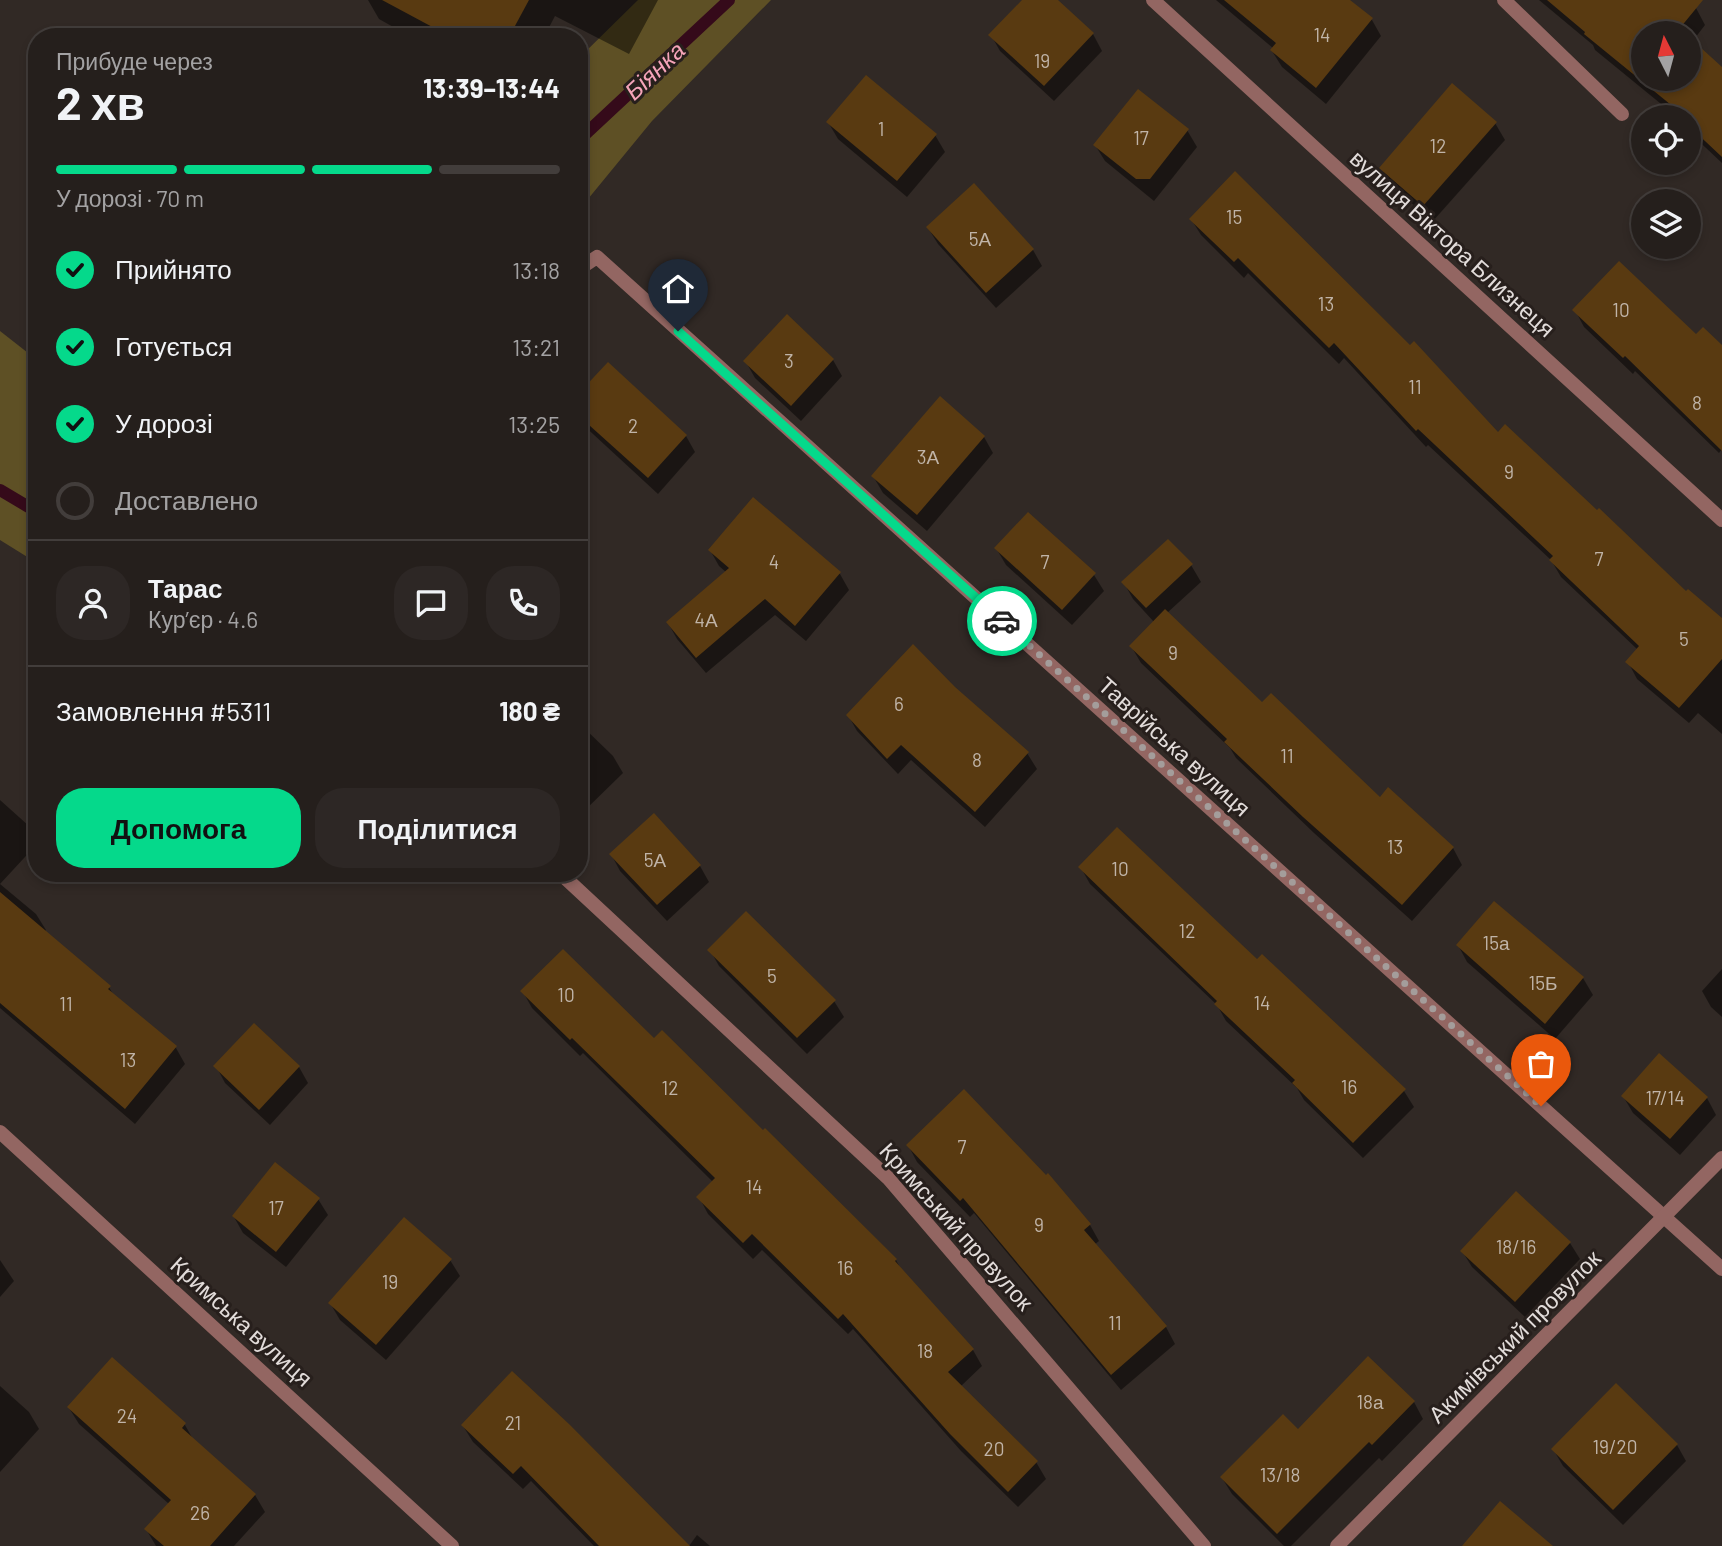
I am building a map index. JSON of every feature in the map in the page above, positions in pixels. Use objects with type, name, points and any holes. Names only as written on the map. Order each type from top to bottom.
[{"type":"street","name":"вулиця Віктора Близнеця","points":[[1153,0],[1722,520]]},
{"type":"street","points":[[1504,0],[1622,114]]},
{"type":"street","name":"Таврійська вулиця","points":[[588,264],[597,257],[1722,1269]]},
{"type":"street","name":"Кримський провулок","points":[[569,882],[888,1178],[1203,1546]]},
{"type":"street","name":"Кримська вулиця","points":[[0,1132],[452,1546]]},
{"type":"street","name":"Акимівський провулок","points":[[1337,1546],[1722,1157]]},
{"type":"shaded area","points":[[638,0],[771,0],[652,121],[588,199],[588,49]]},
{"type":"shaded area","points":[[0,331],[28,353],[28,557],[0,540]]},
{"type":"building","points":[[382,0],[529,0],[514,28],[434,28]]},
{"type":"building","points":[[1022,0],[1058,0],[1094,33],[1044,86],[988,35]]},
{"type":"building","points":[[1224,0],[1350,0],[1373,18],[1316,88],[1270,50],[1276,43]]},
{"type":"building","points":[[1547,0],[1703,0],[1686,21],[1631,21],[1631,72],[1584,34],[1585,32]]},
{"type":"building","points":[[1701,48],[1722,67],[1722,157],[1701,137],[1701,105],[1671,105],[1654,91],[1701,91]]},
{"type":"building","points":[[866,75],[937,134],[897,181],[826,122]]},
{"type":"building","points":[[1452,83],[1497,122],[1423,206],[1379,168]]},
{"type":"building","points":[[1138,89],[1189,129],[1150,179],[1136,179],[1093,145]]},
{"type":"building","points":[[1235,171],[1410,345],[1414,341],[1498,432],[1505,424],[1686,591],[1688,589],[1722,618],[1722,659],[1679,708],[1625,662],[1639,646],[1549,560],[1553,556],[1418,429],[1416,431],[1334,343],[1329,348],[1238,258],[1234,262],[1189,219]]},
{"type":"building","points":[[974,183],[1034,249],[986,293],[926,227]]},
{"type":"building","points":[[1619,261],[1696,334],[1703,327],[1722,345],[1722,451],[1625,356],[1623,358],[1572,310]]},
{"type":"building","points":[[787,314],[834,359],[791,406],[743,361]]},
{"type":"building","points":[[608,362],[687,435],[648,478],[588,424],[588,383]]},
{"type":"building","points":[[940,396],[985,436],[917,515],[871,476]]},
{"type":"building","points":[[753,497],[841,572],[795,626],[765,599],[696,658],[666,622],[729,568],[708,550]]},
{"type":"building","points":[[1028,512],[1096,573],[1062,610],[994,548]]},
{"type":"building","points":[[1168,539],[1193,564],[1146,608],[1121,582]]},
{"type":"building","points":[[1165,609],[1262,702],[1271,693],[1380,797],[1388,787],[1454,847],[1402,905],[1303,817],[1224,742],[1227,739],[1129,646]]},
{"type":"building","points":[[913,644],[955,687],[1029,752],[975,812],[901,745],[887,759],[846,715]]},
{"type":"building","points":[[654,813],[701,865],[657,905],[609,854]]},
{"type":"building","points":[[1117,827],[1257,959],[1262,954],[1406,1089],[1353,1143],[1292,1083],[1295,1080],[1214,1004],[1217,1001],[1078,867]]},
{"type":"building","points":[[0,892],[111,986],[108,989],[177,1046],[125,1109],[0,1003]]},
{"type":"building","points":[[1494,901],[1584,977],[1545,1024],[1456,945]]},
{"type":"building","points":[[746,911],[836,1000],[797,1038],[707,950]]},
{"type":"building","points":[[563,949],[654,1038],[662,1030],[763,1130],[765,1128],[897,1259],[895,1261],[974,1349],[948,1372],[1038,1461],[1008,1492],[950,1434],[843,1314],[838,1319],[752,1234],[743,1243],[696,1197],[715,1178],[520,991]]},
{"type":"building","points":[[254,1023],[300,1066],[259,1110],[213,1066]]},
{"type":"building","points":[[1659,1053],[1708,1097],[1670,1139],[1621,1096]]},
{"type":"building","points":[[964,1089],[1046,1175],[1048,1173],[1091,1224],[1084,1230],[1167,1326],[1111,1375],[963,1198],[960,1201],[906,1145]]},
{"type":"building","points":[[275,1162],[320,1198],[276,1252],[232,1216]]},
{"type":"building","points":[[1516,1191],[1571,1242],[1515,1302],[1460,1251]]},
{"type":"building","points":[[404,1217],[452,1259],[376,1345],[328,1303]]},
{"type":"building","points":[[1368,1356],[1415,1401],[1372,1445],[1369,1442],[1277,1534],[1220,1477],[1283,1414],[1298,1429]]},
{"type":"building","points":[[112,1357],[186,1423],[182,1428],[256,1494],[210,1546],[164,1546],[144,1529],[171,1500],[67,1407]]},
{"type":"building","points":[[512,1371],[569,1424],[690,1546],[599,1546],[521,1466],[513,1474],[461,1425]]},
{"type":"building","points":[[1616,1383],[1678,1444],[1613,1510],[1551,1449]]},
{"type":"building","points":[[1500,1501],[1553,1546],[1462,1546]]},
{"type":"waterway","name":"Біянка","points":[[588,132],[729,0]]},
{"type":"waterway","name":"Біянка","points":[[0,490],[28,507]]},
{"type":"way so far","points":[[1002,621],[1541,1106]]},
{"type":"route","points":[[678,331],[1002,621]]}]
